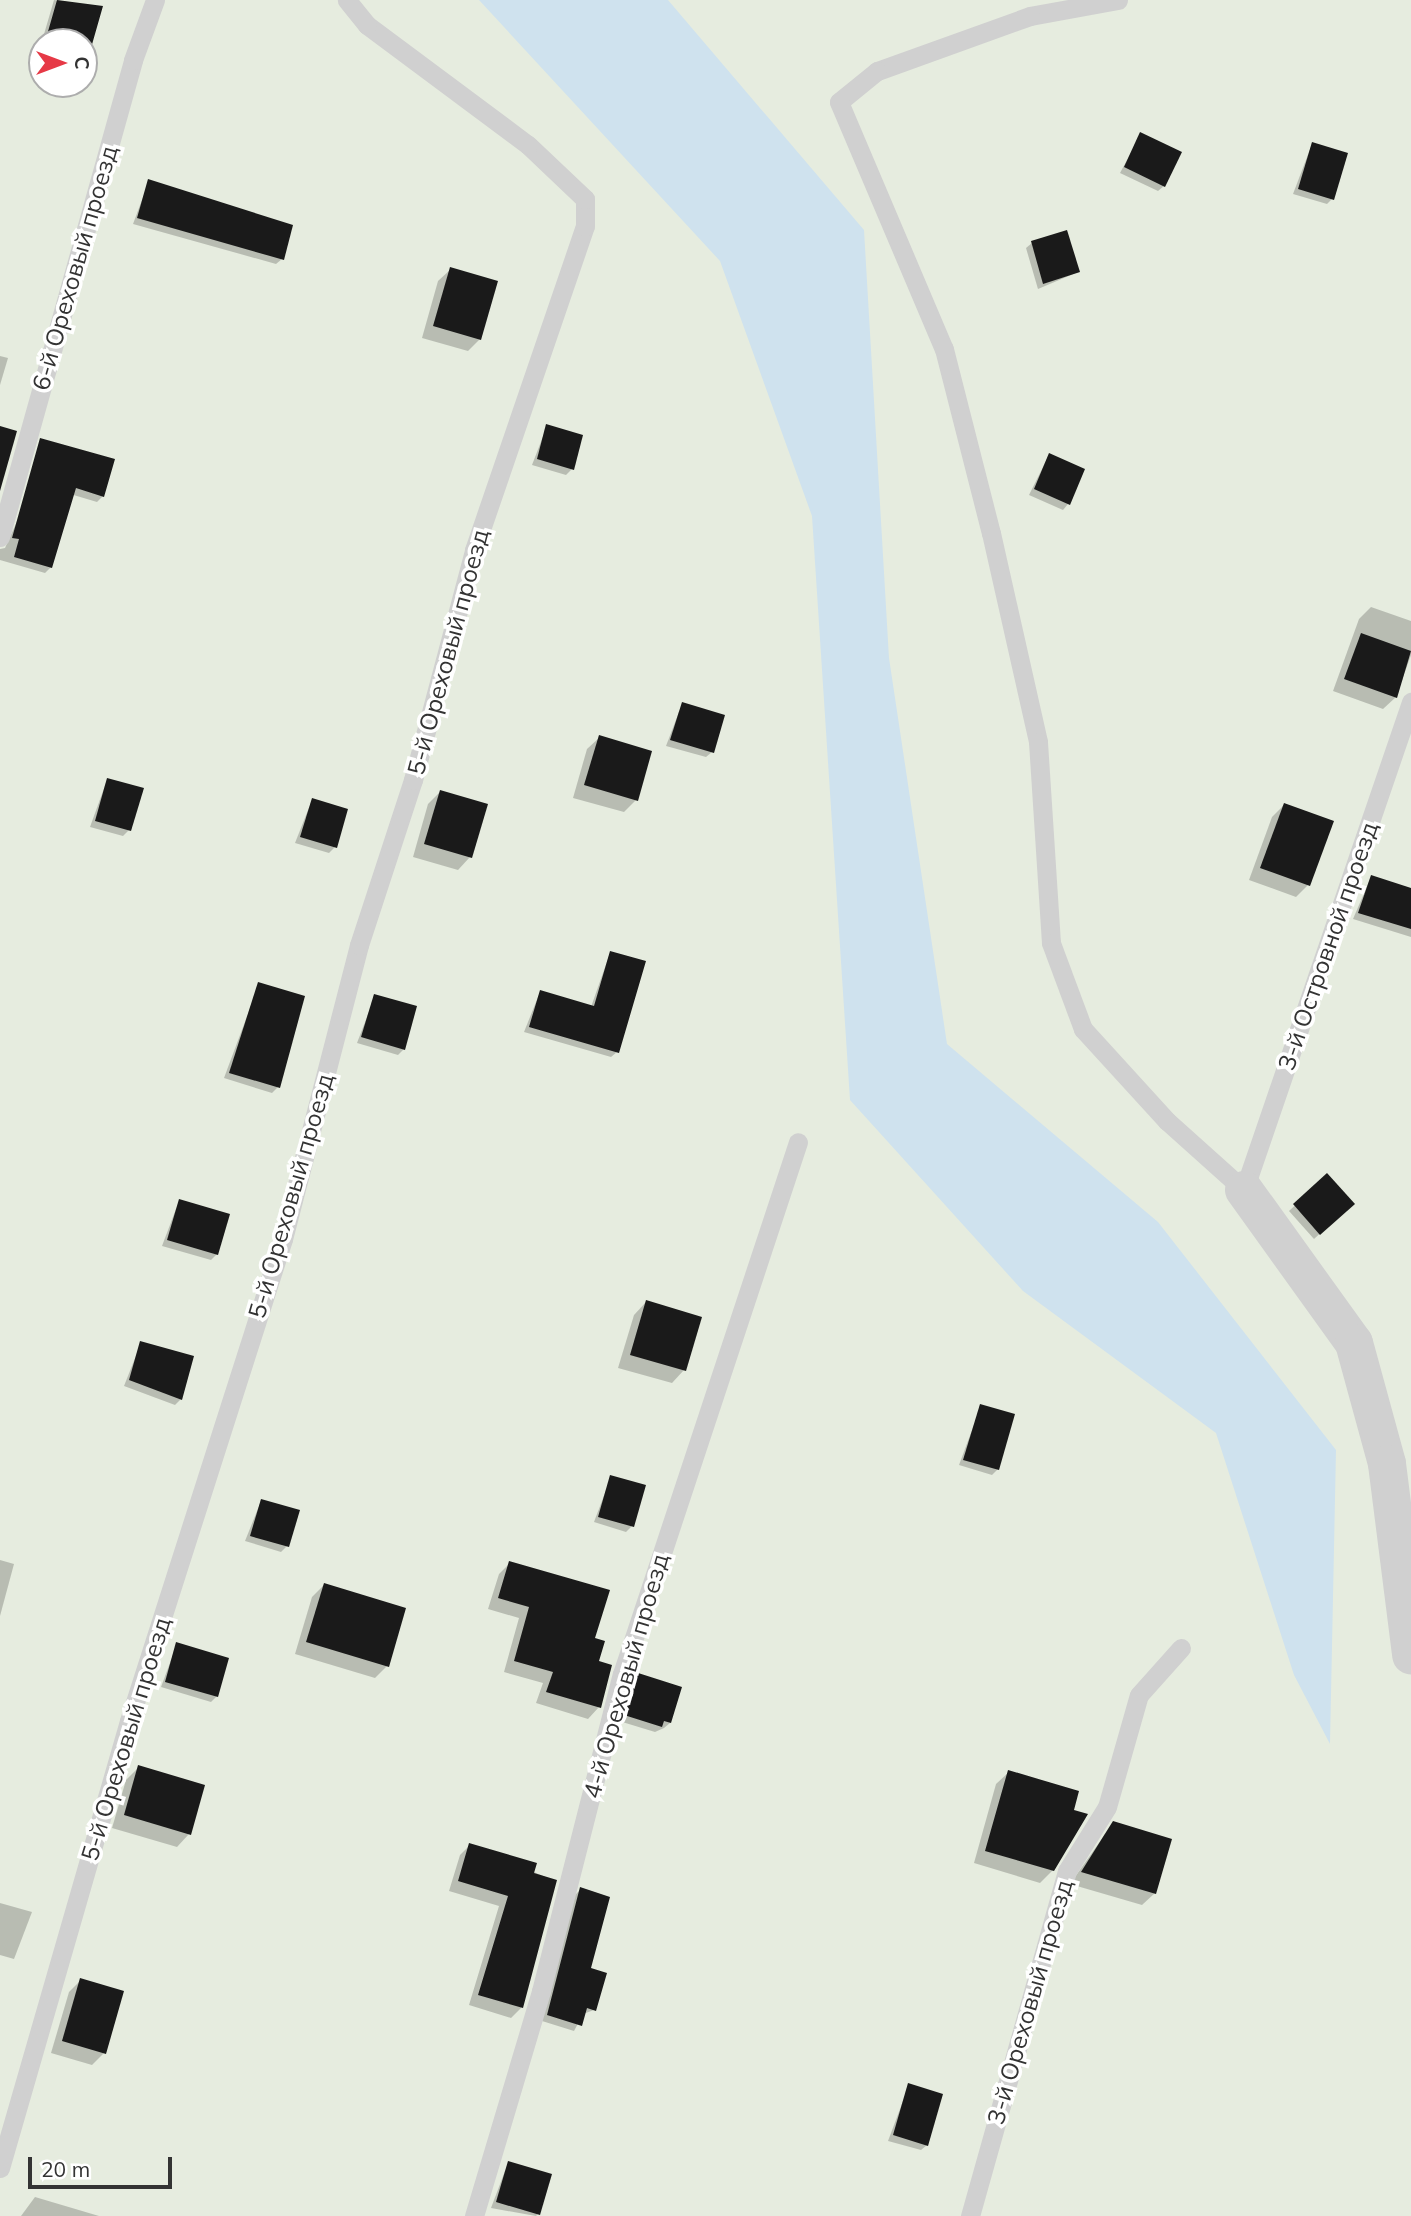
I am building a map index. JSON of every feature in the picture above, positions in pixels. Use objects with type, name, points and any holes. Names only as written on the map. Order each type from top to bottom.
[{"type":"street","points":[[1244,1189],[1354,1343],[1387,1464],[1411,1655]]},
{"type":"lane","name":"6-й Ореховый проезд","points":[[0,537],[133,60],[155,0]]},
{"type":"lane","name":"5-й Ореховый проезд","points":[[0,2168],[129,1721],[283,1239],[359,945],[413,780],[474,550],[585,226],[585,199],[528,145],[367,25],[347,0]]},
{"type":"lane","points":[[1118,0],[1030,16],[877,71],[839,102],[944,349],[974,467],[1038,741],[1051,943],[1055,955],[1083,1029],[1167,1121],[1244,1189]]},
{"type":"lane","name":"3-й Островной проезд","points":[[1244,1189],[1411,702]]},
{"type":"lane","name":"4-й Ореховый проезд","points":[[474,2216],[541,1991],[622,1674],[798,1142]]},
{"type":"lane","name":"3-й Ореховый проезд","points":[[970,2216],[1067,1871],[1107,1807],[1139,1695],[1181,1648]]},
{"type":"shaded area","points":[[0,0],[1411,0],[1411,2216],[0,2216]]},
{"type":"water","points":[[479,0],[668,0],[864,230],[889,658],[947,1044],[1158,1222],[1336,1450],[1330,1744],[1294,1675],[1216,1433],[1023,1291],[850,1100],[812,516],[720,261]]},
{"type":"building","points":[[57,0],[103,6],[97,28],[49,28]]},
{"type":"building","points":[[1140,132],[1182,152],[1165,187],[1124,167]]},
{"type":"building","points":[[1312,142],[1348,153],[1334,200],[1298,189]]},
{"type":"building","points":[[148,179],[293,225],[284,260],[137,218]]},
{"type":"building","points":[[1067,230],[1080,272],[1043,284],[1031,241]]},
{"type":"building","points":[[450,267],[498,281],[481,340],[433,326]]},
{"type":"building","points":[[546,424],[583,435],[574,470],[537,459]]},
{"type":"building","points":[[0,426],[17,431],[0,491]]},
{"type":"building","points":[[40,438],[115,459],[104,497],[76,488],[52,568],[14,557],[19,539],[12,538]]},
{"type":"building","points":[[1049,453],[1085,469],[1070,505],[1034,489]]},
{"type":"building","points":[[1361,633],[1411,651],[1397,698],[1344,679]]},
{"type":"building","points":[[682,702],[725,715],[714,753],[670,740]]},
{"type":"building","points":[[599,735],[652,751],[638,801],[584,785]]},
{"type":"building","points":[[107,778],[144,788],[131,831],[95,821]]},
{"type":"building","points":[[440,790],[488,804],[472,858],[424,844]]},
{"type":"building","points":[[312,798],[348,809],[337,848],[300,837]]},
{"type":"building","points":[[1284,803],[1334,821],[1310,886],[1260,868]]},
{"type":"building","points":[[1371,875],[1411,888],[1411,929],[1358,913]]},
{"type":"building","points":[[610,951],[646,961],[619,1053],[529,1027],[540,990],[594,1006]]},
{"type":"building","points":[[258,982],[305,996],[280,1088],[229,1073]]},
{"type":"building","points":[[374,994],[417,1006],[405,1050],[361,1037]]},
{"type":"building","points":[[1327,1173],[1355,1204],[1320,1235],[1293,1204]]},
{"type":"building","points":[[179,1199],[230,1214],[218,1255],[167,1240]]},
{"type":"building","points":[[646,1300],[702,1317],[686,1371],[630,1355]]},
{"type":"building","points":[[140,1341],[194,1356],[182,1400],[129,1380]]},
{"type":"building","points":[[980,1404],[1015,1414],[999,1470],[963,1460]]},
{"type":"building","points":[[610,1475],[646,1485],[634,1527],[598,1517]]},
{"type":"building","points":[[261,1499],[300,1510],[289,1547],[250,1536]]},
{"type":"building","points":[[509,1561],[610,1590],[595,1638],[605,1641],[599,1661],[612,1665],[601,1708],[546,1692],[553,1672],[514,1661],[529,1607],[498,1598]]},
{"type":"building","points":[[324,1583],[406,1608],[389,1667],[306,1642]]},
{"type":"building","points":[[176,1642],[229,1658],[218,1697],[165,1682]]},
{"type":"building","points":[[635,1672],[682,1687],[671,1723],[664,1721],[662,1727],[624,1715]]},
{"type":"building","points":[[138,1765],[205,1785],[191,1835],[124,1815]]},
{"type":"building","points":[[1008,1770],[1079,1791],[1074,1810],[1088,1814],[1054,1871],[985,1851]]},
{"type":"building","points":[[1113,1821],[1172,1839],[1156,1894],[1081,1872]]},
{"type":"building","points":[[469,1843],[537,1863],[534,1873],[557,1880],[523,2008],[478,1995],[508,1896],[458,1881]]},
{"type":"building","points":[[580,1887],[610,1897],[591,1968],[607,1973],[596,2011],[587,2008],[582,2026],[547,2015]]},
{"type":"building","points":[[80,1978],[124,1991],[106,2054],[62,2041]]},
{"type":"building","points":[[908,2083],[943,2094],[928,2146],[893,2135]]},
{"type":"building","points":[[508,2161],[552,2174],[540,2215],[496,2202]]}]
